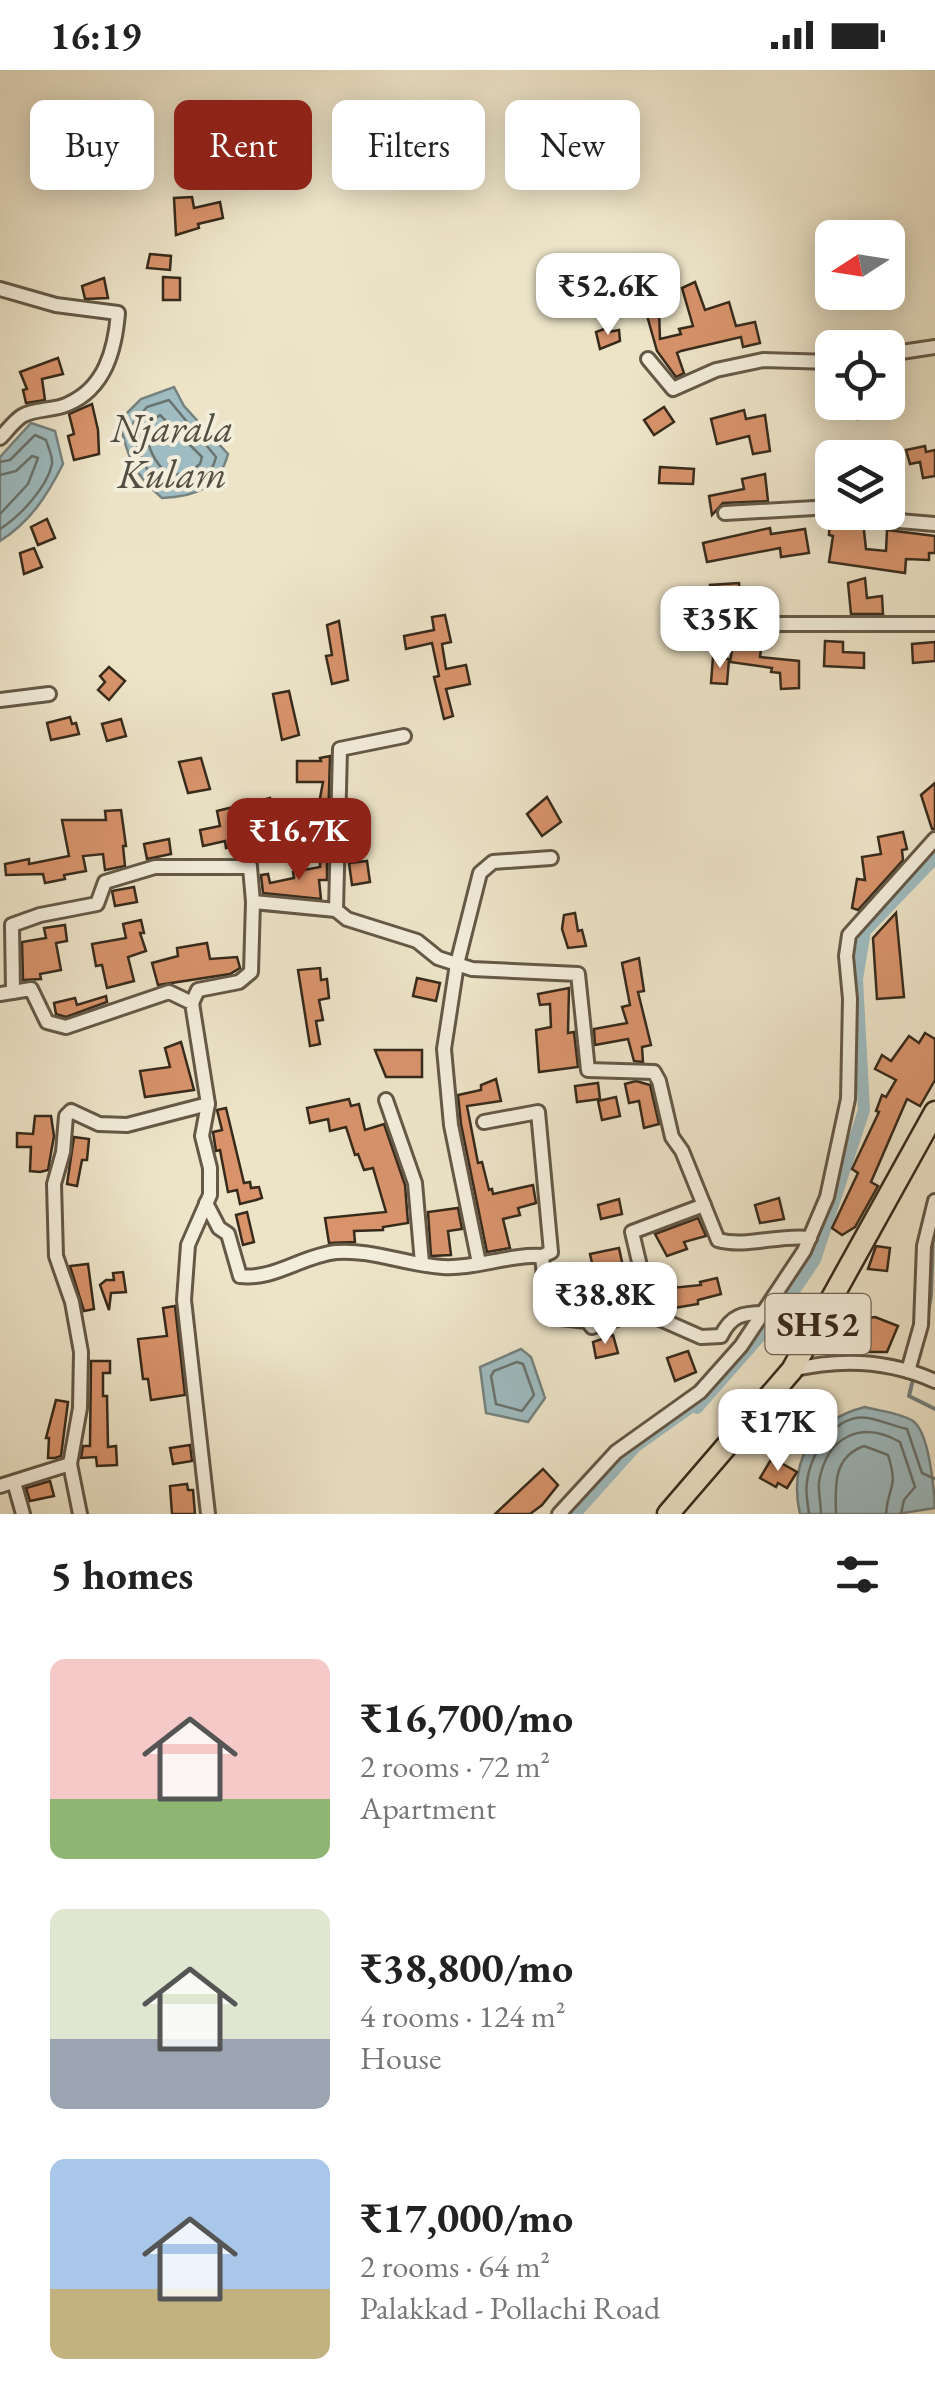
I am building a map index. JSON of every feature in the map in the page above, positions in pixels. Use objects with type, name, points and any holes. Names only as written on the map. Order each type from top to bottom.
[{"type":"main road","name":"SH52","points":[[668,1514],[792,1370],[935,1112]]},
{"type":"street","points":[[0,289],[56,305],[118,314],[108,367],[90,387],[68,404],[24,414],[0,438]]},
{"type":"street","points":[[905,351],[935,347]]},
{"type":"street","points":[[648,359],[672,389],[716,370],[763,360],[815,362]]},
{"type":"street","points":[[725,513],[815,508]]},
{"type":"street","points":[[905,522],[935,524]]},
{"type":"street","points":[[748,624],[935,624]]},
{"type":"street","points":[[0,700],[49,694]]},
{"type":"street","points":[[336,910],[340,749],[404,736]]},
{"type":"street","points":[[208,1514],[184,1300],[188,1245],[206,1203],[210,1168],[202,1136],[208,1104],[192,1003],[198,990],[239,982],[251,972],[250,866],[238,819]]},
{"type":"street","points":[[559,1514],[616,1452],[700,1392],[742,1346],[810,1238],[827,1197],[848,1099],[849,935],[935,839]]},
{"type":"street","points":[[478,1263],[451,1125],[444,1050],[458,964],[480,873],[493,862],[552,858]]},
{"type":"street","points":[[192,1003],[169,992],[66,1027],[47,1022],[31,989],[6,993],[12,925],[97,904],[105,882],[155,868],[250,866]]},
{"type":"street","points":[[253,902],[336,910],[347,919],[417,940],[438,958],[472,969],[578,974],[588,1070],[654,1072],[672,1137],[682,1152],[718,1240],[732,1244],[789,1235],[810,1238]]},
{"type":"street","points":[[386,1100],[415,1184],[422,1263]]},
{"type":"street","points":[[80,1514],[70,1464],[80,1408],[80,1352],[72,1302],[56,1256],[54,1184],[63,1152],[66,1116],[71,1111],[99,1124],[127,1125],[208,1104]]},
{"type":"street","points":[[206,1203],[219,1228],[228,1234],[240,1276],[257,1278],[307,1258],[338,1252],[441,1267],[551,1252],[538,1112],[484,1122]]},
{"type":"street","points":[[908,1372],[921,1325],[924,1246],[935,1202]]},
{"type":"street","points":[[642,1311],[648,1300],[632,1232],[704,1204]]},
{"type":"street","points":[[542,1256],[548,1307],[560,1318],[587,1321],[592,1327],[642,1311],[701,1338],[721,1336],[737,1315],[765,1313],[804,1350]]},
{"type":"street","points":[[792,1370],[826,1362],[862,1362],[935,1381]]},
{"type":"street","points":[[22,1514],[7,1484],[70,1464]]},
{"type":"water","name":"Njarala Kulam","points":[[174,387],[184,406],[228,454],[212,483],[195,493],[162,498],[133,464],[119,421],[141,399]]},
{"type":"water","points":[[31,423],[55,431],[63,464],[37,507],[0,541],[0,457]]},
{"type":"water","points":[[521,1349],[531,1357],[545,1398],[528,1422],[486,1413],[480,1367]]},
{"type":"water","points":[[865,1407],[902,1416],[918,1427],[930,1461],[935,1508],[897,1514],[800,1514],[798,1477],[808,1445],[831,1422]]},
{"type":"building","points":[[192,197],[194,208],[220,202],[223,218],[176,235],[174,198]]},
{"type":"building","points":[[150,254],[171,256],[170,270],[147,268]]},
{"type":"building","points":[[651,268],[657,288],[594,301],[589,279]]},
{"type":"building","points":[[163,277],[180,278],[180,300],[163,300]]},
{"type":"building","points":[[104,278],[108,298],[85,299],[82,286]]},
{"type":"building","points":[[695,282],[705,310],[729,302],[736,326],[755,322],[760,343],[743,347],[741,337],[681,351],[677,353],[684,373],[676,377],[657,351],[646,312],[659,311],[660,339],[681,334],[679,329],[693,326],[682,288]]},
{"type":"building","points":[[607,328],[608,332],[619,330],[620,341],[600,349],[596,332]]},
{"type":"building","points":[[58,358],[63,374],[42,379],[45,400],[26,403],[23,390],[27,389],[20,372]]},
{"type":"building","points":[[92,404],[99,454],[74,460],[68,436],[74,434],[69,414]]},
{"type":"building","points":[[664,407],[674,422],[654,435],[644,420]]},
{"type":"building","points":[[744,410],[746,419],[765,415],[770,451],[753,454],[749,436],[717,444],[711,419]]},
{"type":"building","points":[[925,446],[926,452],[935,450],[935,476],[923,478],[920,462],[910,464],[906,450]]},
{"type":"building","points":[[660,467],[694,469],[693,484],[659,483]]},
{"type":"building","points":[[765,474],[768,501],[723,503],[712,515],[709,496],[744,489],[742,479]]},
{"type":"building","points":[[47,519],[55,538],[38,545],[31,527]]},
{"type":"building","points":[[770,528],[771,534],[805,529],[809,553],[781,557],[780,548],[707,562],[703,543]]},
{"type":"building","points":[[829,530],[864,530],[866,549],[886,551],[887,530],[935,536],[935,553],[929,553],[929,560],[906,559],[905,573],[829,562],[833,536]]},
{"type":"building","points":[[34,548],[42,567],[24,574],[20,553]]},
{"type":"building","points":[[865,578],[867,598],[882,596],[883,614],[851,614],[848,583]]},
{"type":"building","points":[[739,583],[740,600],[711,602],[710,585]]},
{"type":"building","points":[[445,615],[451,642],[442,644],[446,669],[466,665],[470,684],[446,689],[453,716],[444,719],[434,677],[439,676],[432,643],[406,649],[404,636],[434,630],[432,617]]},
{"type":"building","points":[[339,621],[348,680],[332,684],[326,656],[332,655],[327,625]]},
{"type":"building","points":[[734,637],[762,641],[760,657],[799,661],[799,688],[781,689],[780,673],[771,672],[772,668],[730,662]]},
{"type":"building","points":[[825,641],[843,642],[843,652],[864,653],[864,668],[824,666]]},
{"type":"building","points":[[935,642],[935,661],[913,663],[912,644]]},
{"type":"building","points":[[713,657],[729,659],[727,684],[711,683]]},
{"type":"building","points":[[109,667],[125,681],[109,700],[98,690],[105,682],[100,676]]},
{"type":"building","points":[[289,691],[299,735],[282,740],[273,694]]},
{"type":"building","points":[[70,717],[79,734],[51,740],[47,723]]},
{"type":"building","points":[[121,719],[126,736],[107,741],[102,724]]},
{"type":"building","points":[[330,756],[328,825],[312,820],[323,782],[297,782],[297,761],[321,761],[320,758]]},
{"type":"building","points":[[201,758],[210,789],[188,793],[179,762]]},
{"type":"building","points":[[935,783],[935,829],[932,829],[921,795]]},
{"type":"building","points":[[547,797],[561,822],[542,836],[527,814]]},
{"type":"building","points":[[270,798],[274,819],[269,820],[271,828],[256,831],[246,812],[236,810],[229,820],[235,846],[226,848],[225,841],[203,846],[200,830],[220,826],[217,811]]},
{"type":"building","points":[[121,810],[125,866],[105,870],[103,854],[83,856],[86,871],[64,875],[65,879],[45,883],[43,874],[6,875],[5,864],[69,856],[62,820],[106,820],[105,811]]},
{"type":"building","points":[[903,832],[907,849],[902,850],[903,860],[858,910],[852,908],[857,879],[865,880],[862,857],[881,854],[878,837]]},
{"type":"building","points":[[169,839],[171,854],[147,859],[144,844]]},
{"type":"building","points":[[320,859],[327,859],[327,880],[319,880],[321,899],[263,893],[261,875],[268,874],[270,883],[294,878],[293,872],[320,867]]},
{"type":"building","points":[[367,861],[370,882],[352,885],[349,863]]},
{"type":"building","points":[[134,887],[137,902],[115,906],[112,891]]},
{"type":"building","points":[[575,913],[586,946],[568,948],[562,929],[564,915]]},
{"type":"building","points":[[896,913],[904,997],[877,999],[873,938]]},
{"type":"building","points":[[141,920],[144,933],[140,933],[146,951],[128,957],[134,981],[107,988],[102,965],[96,966],[92,944],[126,938],[123,924]]},
{"type":"building","points":[[65,925],[67,941],[56,943],[61,970],[40,974],[41,979],[23,980],[22,942],[46,938],[44,928]]},
{"type":"building","points":[[207,943],[210,959],[237,957],[240,968],[230,974],[158,985],[152,963],[178,956],[177,948]]},
{"type":"building","points":[[639,958],[644,991],[638,992],[651,1045],[642,1047],[643,1062],[634,1061],[628,1039],[595,1045],[594,1029],[627,1023],[622,1007],[630,1005],[622,963]]},
{"type":"building","points":[[320,968],[321,980],[327,979],[329,998],[319,1000],[323,1020],[316,1021],[320,1044],[310,1046],[298,970]]},
{"type":"building","points":[[417,978],[440,983],[436,1001],[413,996]]},
{"type":"building","points":[[569,988],[568,1033],[574,1032],[578,1067],[539,1072],[536,1030],[551,1027],[550,1004],[540,1005],[538,994]]},
{"type":"building","points":[[106,996],[107,1002],[66,1017],[56,1014],[54,1003],[75,998],[77,1005]]},
{"type":"building","points":[[925,1033],[935,1039],[935,1080],[920,1106],[907,1099],[871,1182],[878,1186],[855,1227],[842,1235],[832,1228],[858,1173],[852,1169],[879,1112],[876,1111],[882,1095],[886,1097],[896,1080],[875,1069],[882,1055],[891,1061],[909,1036],[919,1043]]},
{"type":"building","points":[[181,1042],[194,1090],[145,1097],[140,1071],[170,1067],[165,1048]]},
{"type":"building","points":[[375,1050],[422,1050],[422,1077],[386,1077]]},
{"type":"building","points":[[496,1079],[501,1101],[467,1106],[478,1163],[482,1162],[493,1194],[533,1185],[536,1203],[518,1208],[520,1215],[503,1219],[510,1248],[487,1252],[458,1095],[481,1090],[481,1085]]},
{"type":"building","points":[[636,1081],[650,1085],[659,1124],[644,1128],[639,1101],[629,1103],[625,1084]]},
{"type":"building","points":[[598,1083],[600,1099],[577,1102],[575,1086]]},
{"type":"building","points":[[616,1097],[620,1116],[602,1120],[598,1101]]},
{"type":"building","points":[[349,1099],[351,1106],[359,1104],[365,1130],[384,1124],[405,1185],[408,1223],[383,1230],[354,1231],[355,1242],[329,1243],[325,1218],[386,1212],[373,1168],[364,1170],[346,1127],[330,1131],[328,1119],[310,1123],[307,1108]]},
{"type":"building","points":[[226,1108],[244,1183],[250,1182],[251,1188],[259,1187],[262,1198],[240,1204],[237,1190],[228,1192],[213,1132],[222,1130],[217,1110]]},
{"type":"building","points":[[35,1116],[51,1116],[54,1136],[48,1170],[40,1172],[30,1171],[31,1147],[17,1147],[17,1133],[33,1134]]},
{"type":"building","points":[[74,1137],[89,1139],[87,1160],[82,1160],[77,1186],[67,1184]]},
{"type":"building","points":[[779,1198],[784,1219],[760,1223],[755,1205]]},
{"type":"building","points":[[619,1199],[622,1214],[601,1219],[598,1205]]},
{"type":"building","points":[[458,1208],[462,1229],[448,1231],[451,1255],[431,1256],[428,1212]]},
{"type":"building","points":[[247,1212],[254,1242],[243,1245],[236,1215]]},
{"type":"building","points":[[698,1218],[706,1236],[684,1242],[687,1249],[667,1256],[655,1234]]},
{"type":"building","points":[[876,1246],[890,1248],[887,1271],[868,1269]]},
{"type":"building","points":[[619,1248],[627,1285],[634,1284],[637,1299],[630,1304],[628,1297],[604,1301],[603,1294],[599,1295],[590,1254]]},
{"type":"building","points":[[88,1264],[94,1309],[84,1311],[70,1266]]},
{"type":"building","points":[[123,1272],[126,1292],[111,1293],[109,1310],[100,1285],[114,1280],[113,1273]]},
{"type":"building","points":[[717,1278],[721,1294],[698,1300],[698,1304],[674,1308],[671,1288],[701,1285],[700,1282]]},
{"type":"building","points":[[175,1306],[185,1395],[151,1400],[148,1379],[143,1379],[138,1339],[167,1336],[163,1308]]},
{"type":"building","points":[[875,1317],[898,1326],[887,1352],[842,1352],[849,1321]]},
{"type":"building","points":[[613,1335],[618,1353],[596,1358],[593,1342]]},
{"type":"building","points":[[688,1351],[696,1372],[675,1381],[667,1358]]},
{"type":"building","points":[[91,1361],[110,1361],[110,1373],[103,1373],[103,1396],[107,1396],[108,1447],[116,1446],[117,1465],[97,1466],[96,1457],[81,1458],[83,1446],[90,1446]]},
{"type":"building","points":[[56,1400],[68,1402],[61,1456],[48,1458],[46,1438]]},
{"type":"building","points":[[190,1445],[192,1461],[173,1464],[170,1448]]},
{"type":"building","points":[[772,1458],[797,1472],[787,1488],[760,1478]]},
{"type":"building","points":[[543,1469],[558,1485],[542,1505],[530,1514],[495,1514]]},
{"type":"building","points":[[50,1481],[54,1496],[30,1501],[26,1488]]},
{"type":"building","points":[[187,1484],[188,1490],[193,1490],[195,1514],[172,1514],[170,1486]]},
{"type":"waterway","points":[[575,1514],[636,1446],[695,1404],[697,1408],[775,1319],[815,1260],[864,1110],[857,979],[865,931],[935,858]]},
{"type":"waterway","points":[[927,1317],[933,1232]]},
{"type":"waterway","points":[[914,1375],[909,1396],[935,1409]]}]
